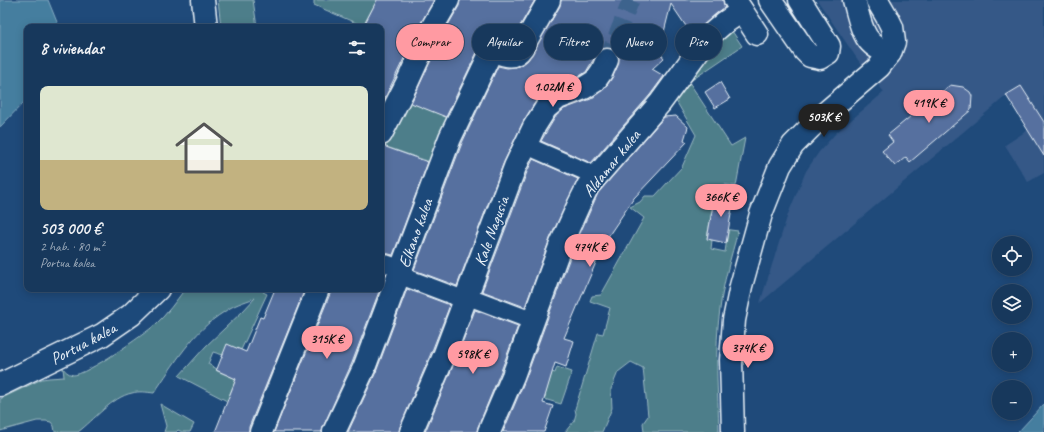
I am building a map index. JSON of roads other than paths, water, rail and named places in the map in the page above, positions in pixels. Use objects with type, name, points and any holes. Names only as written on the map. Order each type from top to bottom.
[{"type":"street","points":[[203,0],[206,24]]},
{"type":"street","points":[[384,128],[436,21],[448,0]]},
{"type":"street","name":"Elkano kalea","points":[[334,432],[360,376],[401,272],[450,138],[492,50],[512,56],[520,50],[549,0]]},
{"type":"street","points":[[770,0],[805,51],[810,56],[820,58],[828,53],[829,46],[800,0]]},
{"type":"street","points":[[854,0],[867,38],[877,48],[890,53]]},
{"type":"street","points":[[733,432],[731,353],[734,320],[737,303],[761,214],[774,179],[786,156],[800,137],[823,115],[879,67],[890,53],[894,42],[892,27],[888,17],[877,0]]},
{"type":"street","points":[[738,5],[757,34]]},
{"type":"street","name":"Aldamar kalea","points":[[490,432],[503,401],[552,267],[573,216],[586,190],[596,176],[660,103],[709,36],[724,23],[738,5]]},
{"type":"street","name":"Kale Nagusia","points":[[411,432],[444,356],[515,167],[539,117],[550,104],[561,96],[584,88],[592,83],[600,75],[607,60]]},
{"type":"street","points":[[525,145],[596,176]]},
{"type":"street","points":[[384,264],[401,272],[466,298],[533,321]]},
{"type":"street","name":"Portua kalea","points":[[0,385],[102,335],[132,315],[155,292]]},
{"type":"street","points":[[261,432],[317,292]]},
{"type":"tunnel","points":[[607,60],[631,0]]}]
